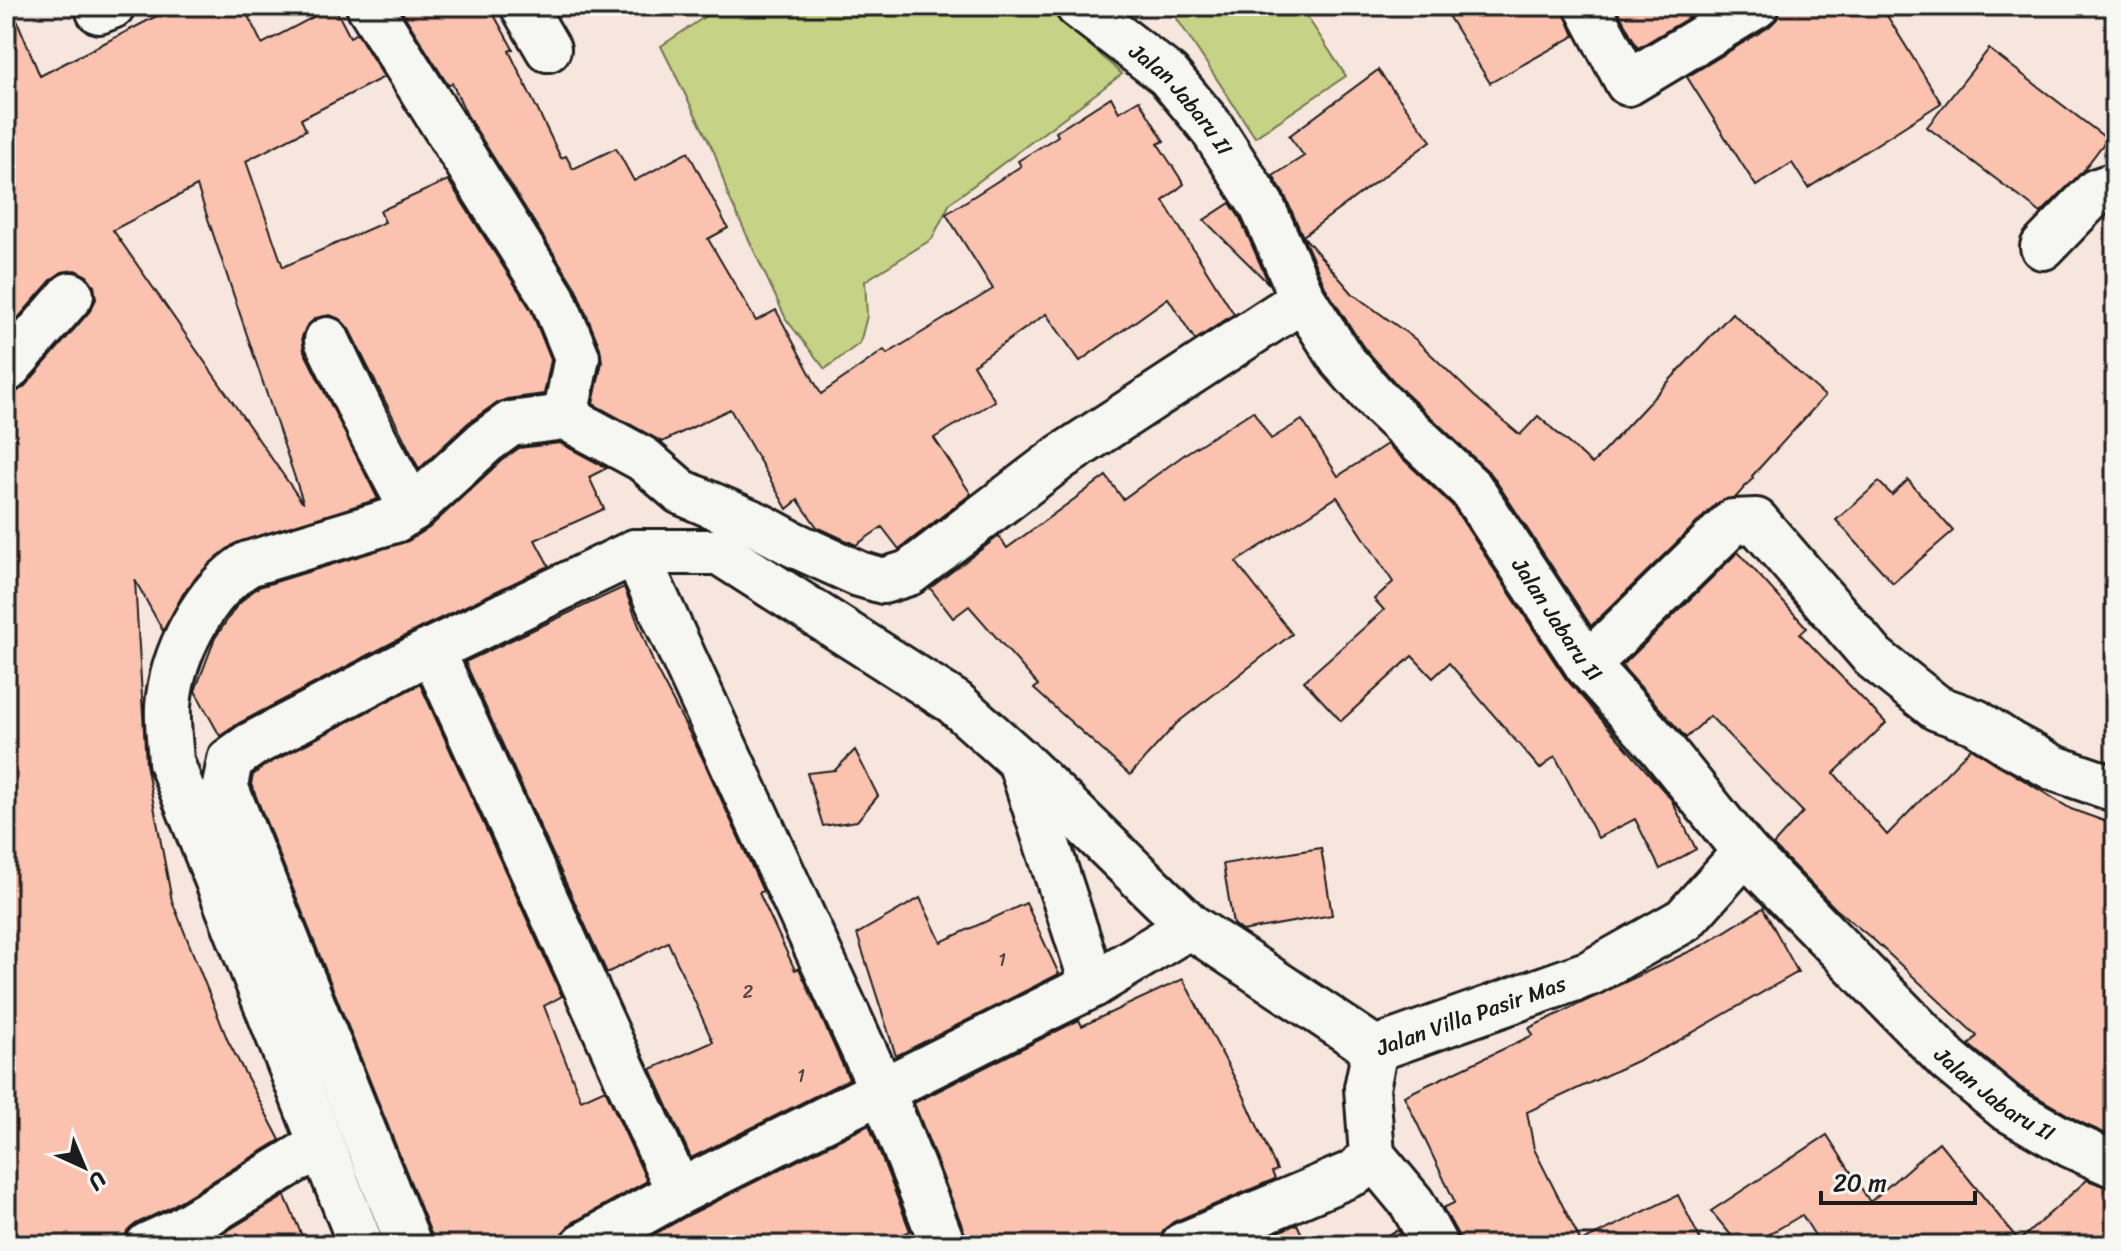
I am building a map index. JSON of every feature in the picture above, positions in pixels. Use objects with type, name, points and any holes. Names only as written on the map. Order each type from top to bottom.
[{"type":"street","points":[[369,6],[553,299],[577,357],[565,417]]},
{"type":"street","points":[[523,6],[548,49]]},
{"type":"street","name":"Jalan Jabaru II","points":[[1078,6],[1168,75],[1211,127],[1262,206],[1303,299],[1342,360],[1379,402],[1471,489],[1587,665],[1660,746],[1745,852],[1948,1060],[2006,1108],[2071,1145],[2115,1165]]},
{"type":"street","points":[[1587,6],[1628,83],[1756,6]]},
{"type":"street","points":[[2043,247],[2097,191],[2115,185]]},
{"type":"street","points":[[6,370],[71,295]]},
{"type":"street","points":[[361,1245],[171,762],[168,707],[173,679],[192,626],[212,594],[230,575],[248,564],[395,520],[412,509],[485,442],[510,424],[565,417],[643,459],[681,492],[846,568],[883,581],[909,573],[1061,457],[1303,299]]},
{"type":"street","points":[[327,340],[412,509]]},
{"type":"street","points":[[1587,665],[1733,522],[1756,521],[1874,658],[1937,708],[1976,722],[2054,768],[2115,789]]},
{"type":"street","points":[[635,552],[882,1090],[943,1245]]},
{"type":"street","points":[[409,1245],[225,786],[230,760],[251,745],[432,650],[635,552],[719,552],[954,702],[1020,761],[1190,926],[1375,1049]]},
{"type":"street","points":[[432,650],[679,1192]]},
{"type":"street","points":[[1020,761],[1093,985]]},
{"type":"street","name":"Jalan Villa Pasir Mas","points":[[1372,1155],[1367,1088],[1375,1049],[1590,973],[1684,920],[1745,852]]},
{"type":"street","points":[[584,1245],[679,1192],[1093,985],[1190,926]]},
{"type":"street","points":[[148,1245],[179,1231],[320,1145]]},
{"type":"street","points":[[1183,1245],[1356,1172],[1372,1155],[1412,1203],[1435,1245]]},
{"type":"green space","points":[[721,6],[1046,6],[1122,74],[950,203],[932,239],[865,281],[867,316],[860,343],[825,369],[786,319],[728,195],[715,154],[661,46]]},
{"type":"green space","points":[[1300,6],[1346,76],[1255,137],[1170,8]]},
{"type":"building","points":[[6,6],[11,6],[40,76],[176,6],[243,6],[262,44],[334,6],[350,37],[357,33],[384,77],[301,119],[306,130],[246,161],[283,267],[385,222],[380,211],[448,180],[531,310],[551,360],[544,394],[507,399],[495,404],[468,423],[419,469],[349,329],[340,319],[330,315],[316,318],[306,327],[302,337],[304,351],[378,499],[234,544],[198,575],[183,594],[163,631],[135,580],[146,764],[172,901],[228,1041],[280,1140],[167,1209],[137,1223],[127,1231],[123,1245],[6,1245],[6,394],[15,393],[25,386],[90,311],[96,299],[94,286],[87,276],[75,270],[62,272],[52,279],[6,332]],"holes":[[[197,186],[303,502],[113,230]]]},
{"type":"building","points":[[406,6],[489,6],[513,49],[509,51],[561,158],[566,156],[573,169],[616,148],[634,181],[688,152],[728,228],[708,239],[756,321],[776,310],[821,394],[884,350],[887,354],[993,289],[946,214],[1021,166],[1018,161],[1111,97],[1119,112],[1139,100],[1164,141],[1158,144],[1184,184],[1163,201],[1234,314],[1195,340],[1168,298],[1080,361],[1046,314],[973,365],[995,401],[934,438],[971,494],[899,549],[882,527],[856,545],[817,527],[798,500],[787,509],[730,409],[662,442],[593,404],[602,362],[600,348],[576,289],[467,115],[452,83],[448,85],[400,9]]},
{"type":"building","points":[[1442,6],[1562,6],[1574,36],[1490,83]]},
{"type":"building","points":[[1615,6],[1708,6],[1638,48]]},
{"type":"building","points":[[1781,6],[1881,6],[1941,103],[1808,188],[1792,163],[1756,186],[1687,77],[1769,27],[1777,19]]},
{"type":"building","points":[[1989,49],[2107,139],[2082,172],[2041,213],[1927,127]]},
{"type":"building","points":[[1378,70],[1431,141],[1303,236],[1353,294],[1415,339],[1520,435],[1538,416],[1592,464],[1732,313],[1825,396],[1736,497],[1716,504],[1591,626],[1492,475],[1397,385],[1362,345],[1325,287],[1273,176],[1304,156],[1289,136]]},
{"type":"building","points":[[1230,203],[1240,218],[1269,284],[1204,220]]},
{"type":"building","points":[[1253,411],[1271,439],[1302,420],[1338,476],[1387,444],[1452,505],[1566,679],[1671,799],[1696,849],[1660,869],[1635,819],[1598,838],[1555,756],[1540,769],[1449,663],[1433,678],[1412,656],[1341,721],[1304,681],[1384,610],[1374,599],[1393,582],[1337,497],[1236,562],[1292,634],[1177,723],[1130,775],[1034,689],[1038,685],[969,606],[953,618],[930,588],[999,536],[1007,548],[1106,476],[1123,499],[1188,452]]},
{"type":"building","points":[[560,443],[607,468],[589,477],[604,509],[535,540],[549,566],[420,628],[239,723],[220,736],[195,691],[215,638],[248,595],[259,587],[408,541],[429,528],[519,448]]},
{"type":"building","points":[[1908,480],[1953,531],[1893,583],[1836,520],[1879,482],[1892,495]]},
{"type":"building","points":[[1738,552],[1807,628],[1800,634],[1886,723],[1834,773],[1887,835],[1971,748],[2071,809],[2115,825],[2115,1138],[2020,1087],[1969,1045],[1977,1036],[1836,909],[1773,845],[1803,812],[1710,716],[1686,738],[1622,666]]},
{"type":"building","points":[[624,587],[655,667],[702,757],[763,891],[759,893],[795,970],[799,968],[849,1079],[691,1158],[651,1069],[713,1042],[668,942],[607,973],[465,662]]},
{"type":"building","points":[[420,684],[562,996],[544,1006],[581,1100],[605,1089],[647,1181],[572,1223],[562,1233],[559,1245],[433,1245],[251,784],[253,775],[264,766]]},
{"type":"building","points":[[855,750],[878,796],[857,821],[823,826],[807,773],[835,770]]},
{"type":"building","points":[[1321,848],[1332,915],[1242,931],[1233,924],[1223,864]]},
{"type":"building","points":[[920,898],[941,942],[1026,903],[1059,974],[896,1056],[857,934]]},
{"type":"building","points":[[1763,908],[1798,972],[1669,1046],[1527,1112],[1534,1149],[1581,1242],[1678,1195],[1703,1245],[1460,1245],[1443,1208],[1454,1203],[1453,1198],[1404,1096],[1533,1035],[1529,1028],[1703,945]]},
{"type":"building","points":[[1183,979],[1244,1096],[1277,1170],[1272,1172],[1275,1179],[1173,1222],[1163,1231],[1159,1245],[968,1245],[914,1103],[1079,1020],[1082,1026]]},
{"type":"building","points":[[869,1125],[910,1231],[877,1245],[635,1245],[691,1214]]},
{"type":"building","points":[[1827,1135],[1870,1202],[1939,1142],[2019,1241],[2087,1180],[2115,1190],[2115,1245],[1821,1245],[1802,1215],[1751,1245],[1739,1245],[1711,1211]]},
{"type":"building","points":[[285,1196],[306,1245],[204,1245]]},
{"type":"building","points":[[1297,1224],[1307,1245],[1247,1245]]},
{"type":"building","points":[[1398,1230],[1406,1245],[1365,1245]]}]
